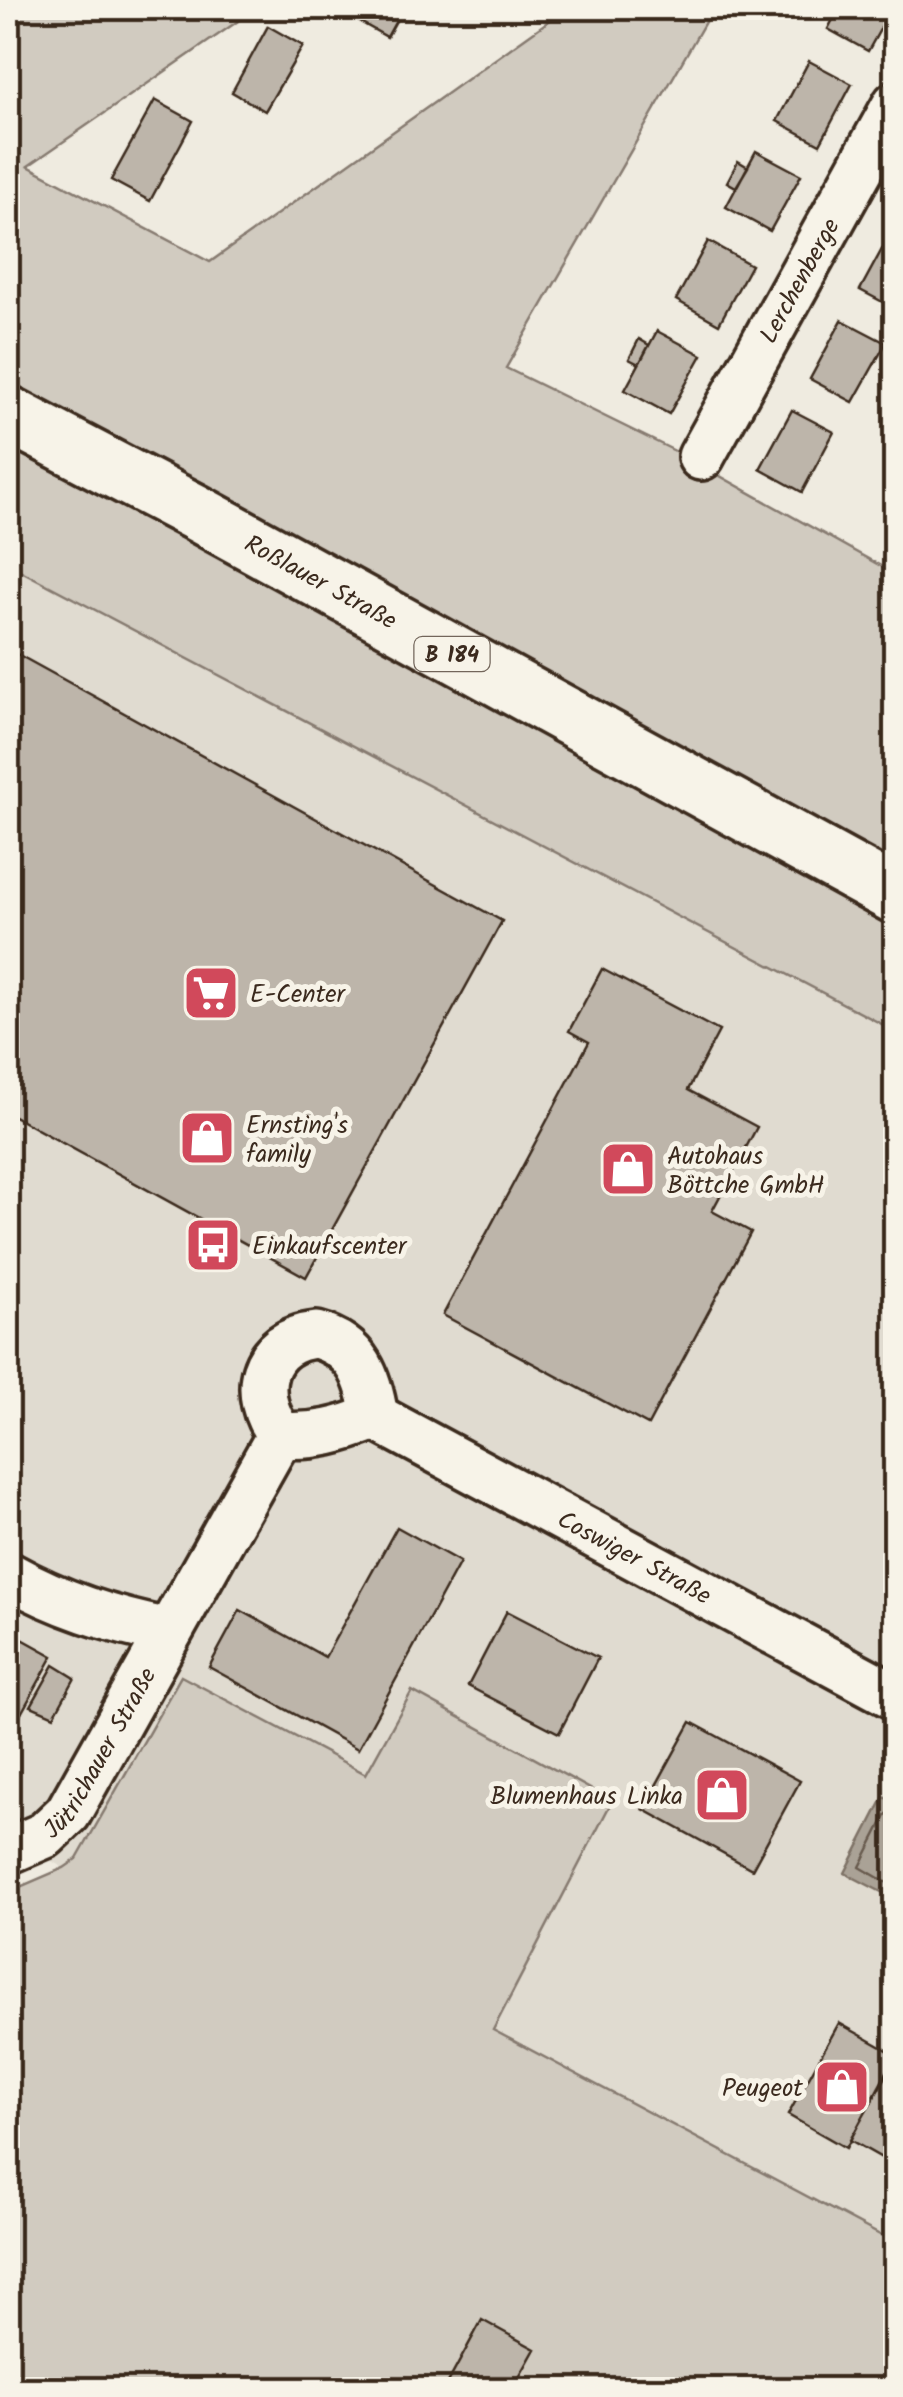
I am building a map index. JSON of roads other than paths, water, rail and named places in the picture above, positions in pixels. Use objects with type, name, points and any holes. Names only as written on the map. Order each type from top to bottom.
[{"type":"main road","name":"Roßlauer Straße","points":[[8,414],[195,512],[896,896]]},
{"type":"street","name":"Lerchenberge","points":[[701,457],[896,104]]},
{"type":"street","points":[[316,1336],[347,1348],[371,1392],[375,1418],[347,1429],[306,1437],[280,1435],[268,1420],[262,1384],[266,1366],[276,1352],[301,1337],[316,1336]]},
{"type":"street","name":"Coswiger Straße","points":[[375,1418],[896,1696]]},
{"type":"street","points":[[8,1575],[48,1598],[90,1614],[169,1632],[280,1435]]},
{"type":"street","name":"Jütrichauer Straße","points":[[8,1851],[46,1835],[68,1813],[169,1632]]},
{"type":"water","points":[[884,1797],[895,1803],[895,1899],[845,1873]]},
{"type":"place","name":"E-Center","points":[[211,993]]},
{"type":"place","name":"Ernsting's family","points":[[207,1138]]},
{"type":"place","name":"Autohaus Böttche GmbH","points":[[628,1169]]},
{"type":"place","name":"Einkaufscenter","points":[[213,1245]]},
{"type":"place","name":"Blumenhaus Linka","points":[[722,1795]]},
{"type":"place","name":"Peugeot","points":[[842,2087]]}]
